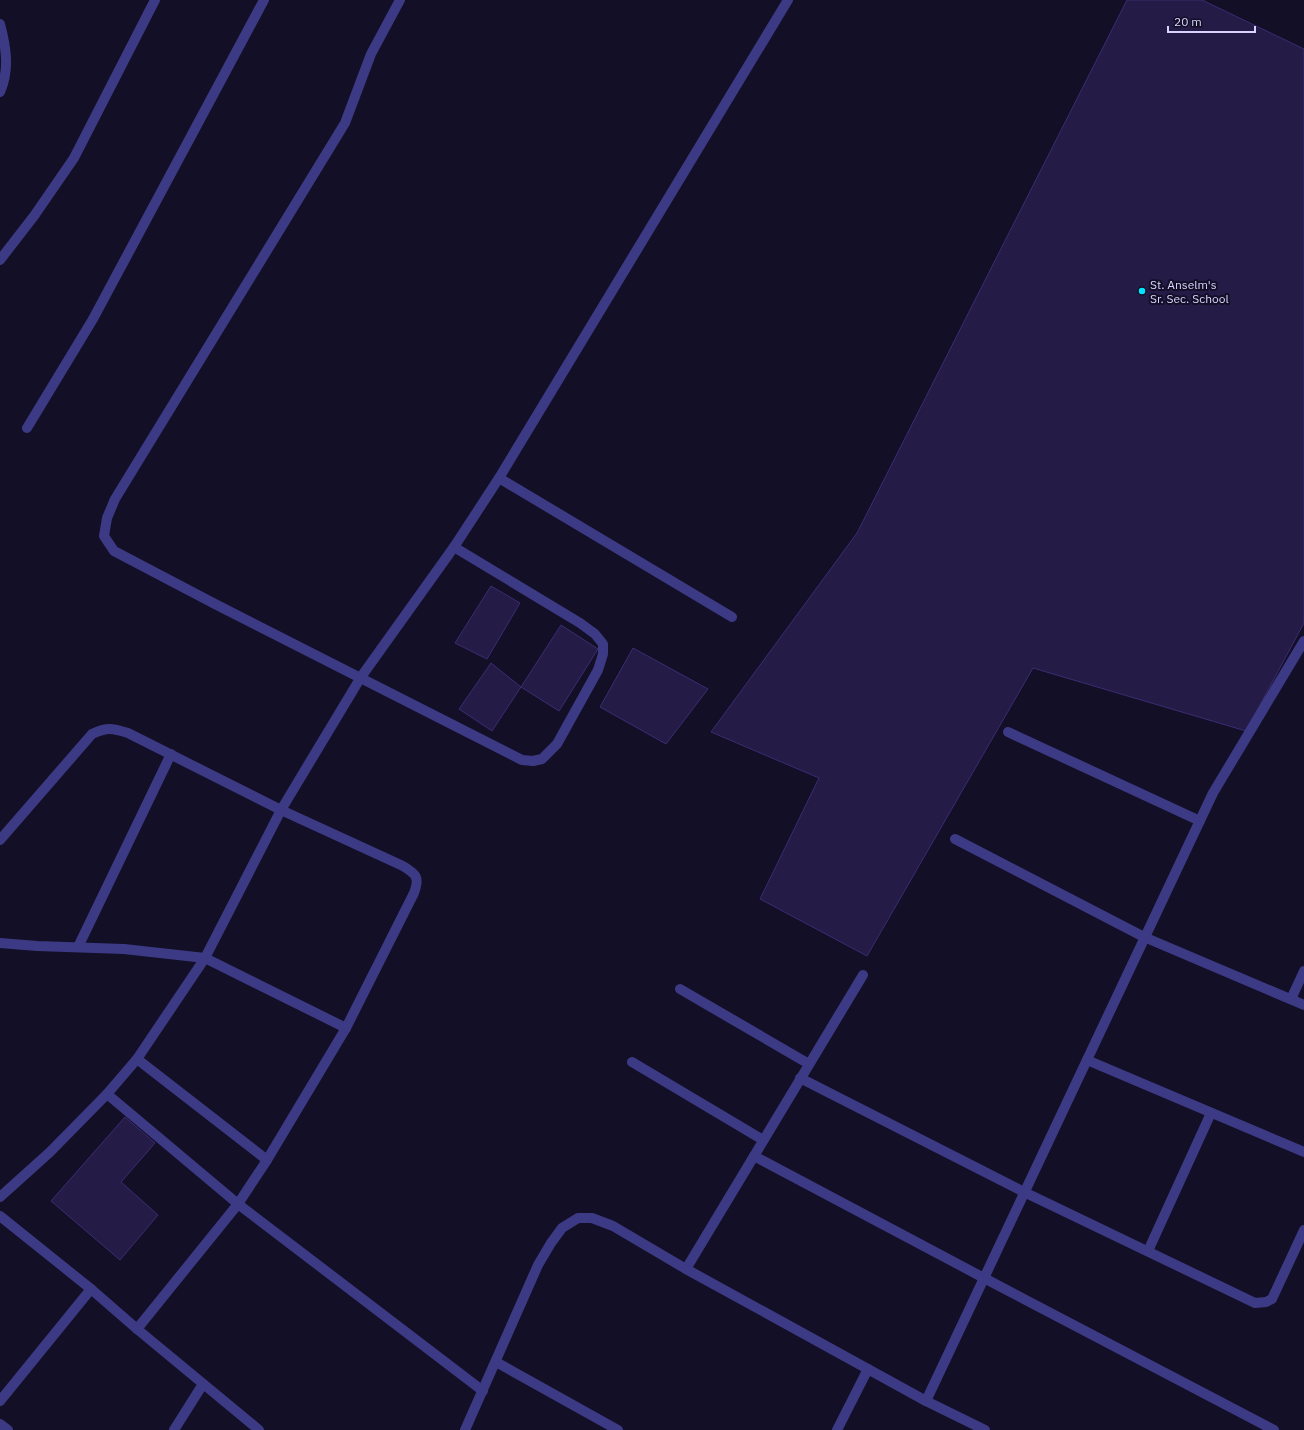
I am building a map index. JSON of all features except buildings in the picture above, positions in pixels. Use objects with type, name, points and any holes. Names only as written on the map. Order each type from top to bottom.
[{"type":"street","points":[[0,260],[34,216],[74,158],[155,0]]},
{"type":"street","points":[[27,428],[93,319],[264,0]]},
{"type":"street","points":[[400,0],[371,54],[345,123],[115,499],[107,518],[104,536],[114,550],[215,604],[522,760],[542,760],[557,744],[598,670],[603,654],[603,644],[595,634],[580,623],[454,547]]},
{"type":"street","points":[[0,1197],[50,1152],[106,1094],[136,1059],[205,958],[281,810],[361,678],[454,547],[500,478],[788,0]]},
{"type":"street","points":[[0,24],[5,42],[7,64],[3,86],[0,92]]},
{"type":"street","points":[[500,478],[732,617]]},
{"type":"street","points":[[926,1401],[1213,793],[1304,641]]},
{"type":"street","points":[[0,840],[92,734],[113,728],[128,733],[281,810],[403,866],[412,871],[416,877],[417,886],[414,893],[346,1028],[267,1160],[238,1204],[137,1329]]},
{"type":"street","points":[[1008,732],[1200,821]]},
{"type":"street","points":[[78,948],[171,754]]},
{"type":"street","points":[[955,839],[1144,937],[1304,1005]]},
{"type":"street","points":[[0,943],[36,946],[124,949],[205,958],[346,1028]]},
{"type":"street","points":[[1291,999],[1304,971]]},
{"type":"street","points":[[686,1269],[862,975]]},
{"type":"street","points":[[680,989],[809,1064]]},
{"type":"street","points":[[136,1059],[267,1160]]},
{"type":"street","points":[[1086,1060],[1304,1152]]},
{"type":"street","points":[[632,1062],[763,1140]]},
{"type":"street","points":[[800,1078],[1024,1192],[1255,1303],[1266,1302],[1272,1299],[1303,1237]]},
{"type":"street","points":[[106,1094],[238,1204],[483,1391]]},
{"type":"street","points":[[1148,1251],[1211,1113]]},
{"type":"street","points":[[754,1156],[1274,1430]]},
{"type":"street","points":[[0,1216],[91,1289],[258,1430]]},
{"type":"street","points":[[465,1430],[538,1265],[550,1243],[562,1228],[578,1218],[592,1218],[613,1226],[686,1269],[926,1401],[985,1430]]},
{"type":"street","points":[[0,1401],[91,1289]]},
{"type":"street","points":[[496,1362],[618,1430]]},
{"type":"street","points":[[837,1430],[868,1369]]},
{"type":"street","points":[[174,1430],[203,1384]]},
{"type":"street","points":[[0,1424],[8,1430]]},
{"type":"place","name":"St. Anselm's Sr. Sec. School","points":[[1142,291]]}]
